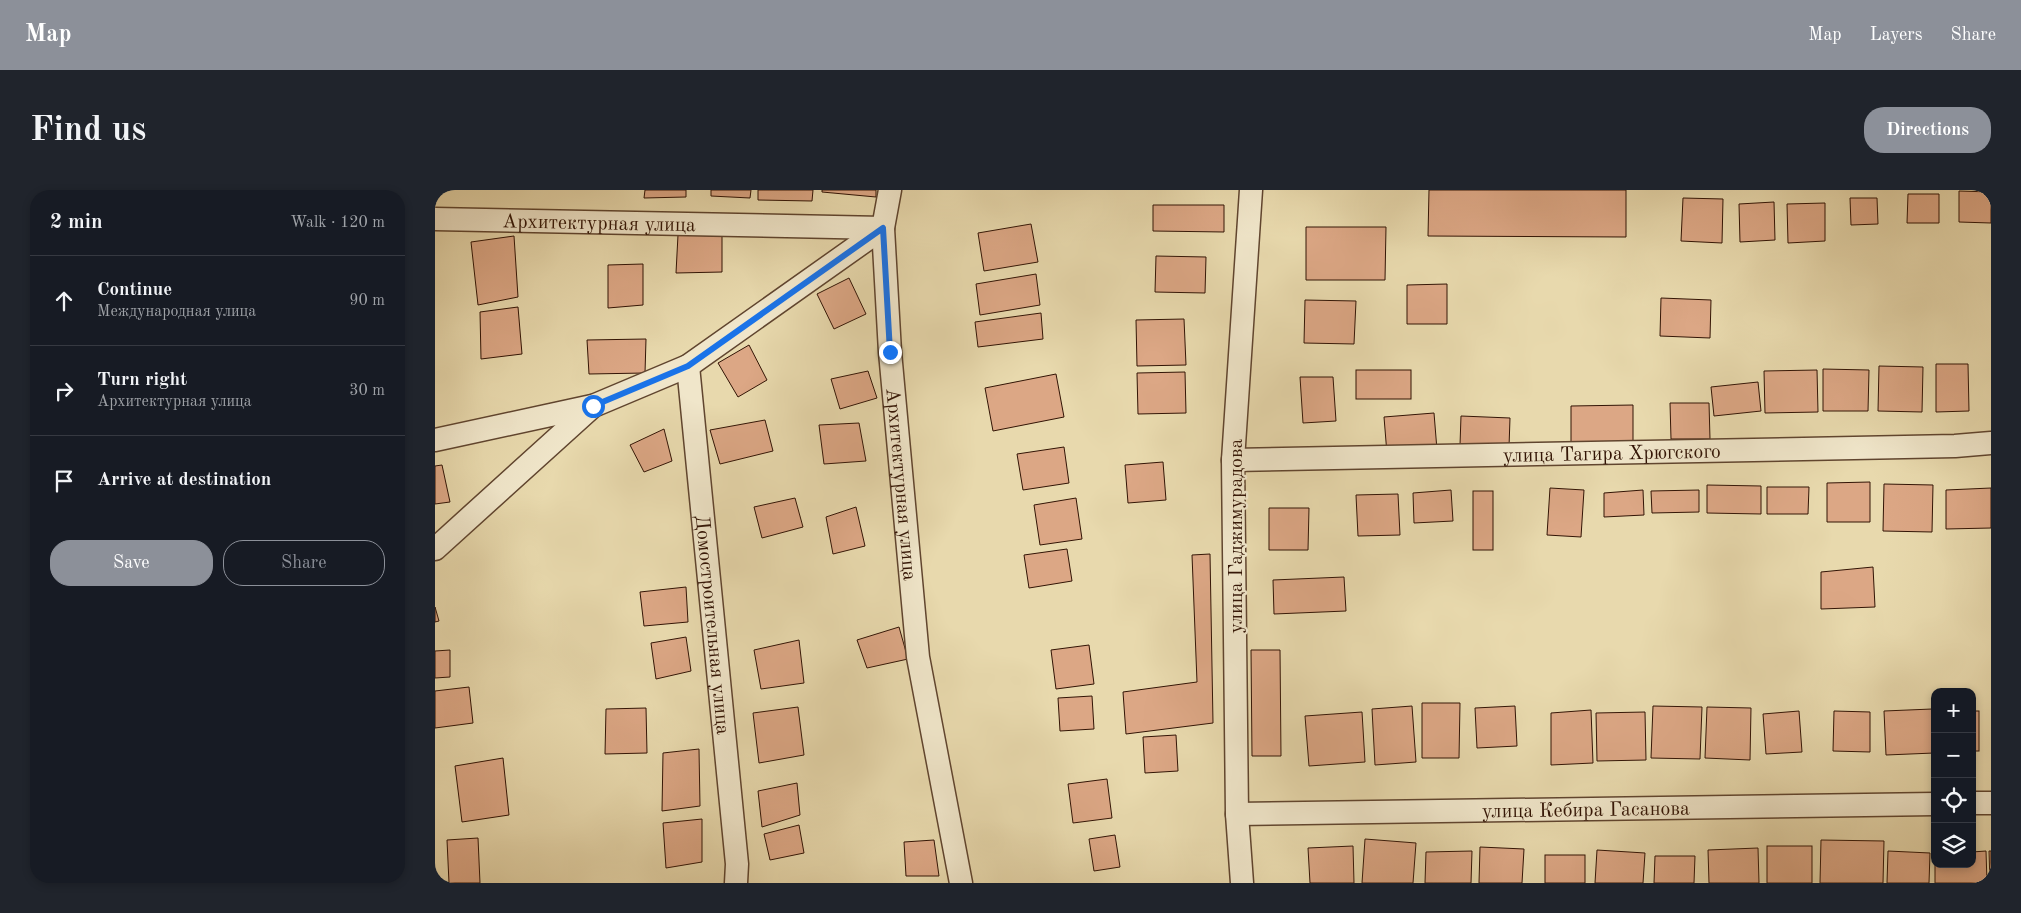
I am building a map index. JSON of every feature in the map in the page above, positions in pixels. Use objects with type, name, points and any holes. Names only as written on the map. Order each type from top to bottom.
[{"type":"street","points":[[435,440],[593,406],[688,366],[883,228],[890,190]]},
{"type":"street","name":"улица Гаджимурадова","points":[[1242,883],[1237,814],[1233,460],[1251,190]]},
{"type":"street","name":"Архитектурная улица","points":[[435,219],[883,228],[890,352],[918,657],[961,883]]},
{"type":"street","name":"Домостроительная улица","points":[[688,366],[737,864],[736,883]]},
{"type":"street","points":[[435,549],[593,406]]},
{"type":"street","name":"улица Тагира Хрюгского","points":[[1233,460],[1945,446],[1991,443]]},
{"type":"street","points":[[1976,803],[1991,803]]},
{"type":"street","name":"улица Кебира Гасанова","points":[[1237,814],[1931,804]]},
{"type":"building","points":[[645,190],[686,190],[686,197],[644,198]]},
{"type":"building","points":[[711,190],[751,190],[750,198],[711,196]]},
{"type":"building","points":[[758,190],[813,190],[812,201],[758,200]]},
{"type":"building","points":[[822,190],[876,190],[876,197],[822,192]]},
{"type":"building","points":[[1429,190],[1626,190],[1626,237],[1428,236]]},
{"type":"building","points":[[1959,191],[1991,192],[1991,223],[1959,222]]},
{"type":"building","points":[[1908,194],[1939,194],[1939,223],[1907,223]]},
{"type":"building","points":[[1683,198],[1723,199],[1722,243],[1681,241]]},
{"type":"building","points":[[1850,198],[1877,198],[1878,224],[1851,225]]},
{"type":"building","points":[[1774,202],[1775,240],[1740,242],[1739,204]]},
{"type":"building","points":[[1825,203],[1825,241],[1788,243],[1787,204]]},
{"type":"building","points":[[1153,205],[1224,205],[1224,232],[1153,231]]},
{"type":"building","points":[[1031,224],[1038,262],[984,271],[978,233]]},
{"type":"building","points":[[1306,227],[1386,227],[1385,280],[1306,280]]},
{"type":"building","points":[[678,235],[722,236],[722,272],[676,273]]},
{"type":"building","points":[[514,236],[518,297],[478,305],[471,242]]},
{"type":"building","points":[[1156,256],[1206,257],[1205,293],[1155,292]]},
{"type":"building","points":[[643,264],[643,305],[608,308],[608,265]]},
{"type":"building","points":[[1036,274],[1040,305],[980,315],[976,284]]},
{"type":"building","points":[[849,278],[866,314],[834,329],[817,294]]},
{"type":"building","points":[[1447,284],[1447,324],[1407,324],[1407,285]]},
{"type":"building","points":[[1661,298],[1711,300],[1710,338],[1660,336]]},
{"type":"building","points":[[1305,300],[1356,301],[1354,344],[1304,343]]},
{"type":"building","points":[[518,307],[522,354],[481,359],[480,312]]},
{"type":"building","points":[[1041,313],[1043,339],[978,347],[975,322]]},
{"type":"building","points":[[1184,319],[1186,365],[1137,366],[1136,320]]},
{"type":"building","points":[[646,339],[645,373],[589,374],[587,340]]},
{"type":"building","points":[[749,345],[767,380],[738,397],[718,363]]},
{"type":"building","points":[[1936,364],[1968,364],[1969,411],[1936,412]]},
{"type":"building","points":[[1879,366],[1923,367],[1922,412],[1878,411]]},
{"type":"building","points":[[1823,369],[1869,370],[1868,411],[1823,411]]},
{"type":"building","points":[[1356,370],[1411,370],[1411,399],[1356,399]]},
{"type":"building","points":[[1817,370],[1818,412],[1765,413],[1764,371]]},
{"type":"building","points":[[868,371],[877,398],[840,409],[831,379]]},
{"type":"building","points":[[1185,372],[1186,413],[1138,414],[1137,373]]},
{"type":"building","points":[[1056,374],[1064,417],[993,431],[985,388]]},
{"type":"building","points":[[1300,377],[1333,377],[1336,421],[1303,423]]},
{"type":"building","points":[[1758,382],[1761,411],[1714,416],[1711,387]]},
{"type":"building","points":[[1670,403],[1709,403],[1710,439],[1671,439]]},
{"type":"building","points":[[1633,405],[1633,447],[1571,448],[1571,406]]},
{"type":"building","points":[[1434,413],[1437,450],[1387,454],[1384,417]]},
{"type":"building","points":[[1461,416],[1510,418],[1509,447],[1460,445]]},
{"type":"building","points":[[765,420],[773,451],[720,464],[710,430]]},
{"type":"building","points":[[859,423],[866,461],[824,464],[819,425]]},
{"type":"building","points":[[664,429],[672,461],[644,472],[630,445]]},
{"type":"building","points":[[1064,447],[1069,483],[1023,490],[1017,454]]},
{"type":"building","points":[[1163,462],[1166,500],[1128,503],[1125,465]]},
{"type":"building","points":[[442,465],[450,502],[435,504],[435,466]]},
{"type":"building","points":[[1870,482],[1870,522],[1827,522],[1827,483]]},
{"type":"building","points":[[1884,484],[1933,485],[1932,532],[1883,531]]},
{"type":"building","points":[[1707,485],[1761,486],[1761,514],[1707,513]]},
{"type":"building","points":[[1767,487],[1809,487],[1808,514],[1767,514]]},
{"type":"building","points":[[1550,488],[1584,490],[1581,537],[1547,535]]},
{"type":"building","points":[[1991,488],[1991,528],[1946,529],[1946,490]]},
{"type":"building","points":[[1451,490],[1453,521],[1414,523],[1413,493]]},
{"type":"building","points":[[1643,490],[1644,515],[1604,517],[1604,493]]},
{"type":"building","points":[[1699,490],[1699,512],[1652,513],[1651,491]]},
{"type":"building","points":[[1473,491],[1493,491],[1493,550],[1473,550]]},
{"type":"building","points":[[1398,494],[1400,535],[1358,536],[1356,495]]},
{"type":"building","points":[[795,498],[803,527],[762,538],[754,507]]},
{"type":"building","points":[[1076,498],[1082,539],[1040,545],[1034,505]]},
{"type":"building","points":[[856,507],[865,546],[833,554],[826,517]]},
{"type":"building","points":[[1269,508],[1309,508],[1308,550],[1269,550]]},
{"type":"building","points":[[1067,549],[1072,581],[1029,588],[1024,555]]},
{"type":"building","points":[[1210,554],[1213,723],[1126,734],[1123,692],[1197,682],[1192,555]]},
{"type":"building","points":[[1873,567],[1875,607],[1821,609],[1821,572]]},
{"type":"building","points":[[1344,577],[1346,611],[1274,614],[1273,580]]},
{"type":"building","points":[[686,587],[688,622],[644,626],[640,592]]},
{"type":"building","points":[[435,607],[439,621],[435,622]]},
{"type":"building","points":[[899,627],[908,659],[867,668],[857,640]]},
{"type":"building","points":[[686,637],[691,671],[656,679],[651,643]]},
{"type":"building","points":[[799,640],[804,683],[761,689],[754,650]]},
{"type":"building","points":[[1089,645],[1094,684],[1056,689],[1051,650]]},
{"type":"building","points":[[450,650],[450,677],[435,678],[435,651]]},
{"type":"building","points":[[1251,650],[1280,650],[1281,756],[1252,756]]},
{"type":"building","points":[[469,687],[473,723],[435,728],[435,691]]},
{"type":"building","points":[[1092,696],[1094,729],[1060,731],[1058,698]]},
{"type":"building","points":[[1422,703],[1460,703],[1459,758],[1422,758]]},
{"type":"building","points":[[1412,706],[1416,762],[1375,765],[1372,709]]},
{"type":"building","points":[[1515,706],[1517,746],[1477,748],[1475,708]]},
{"type":"building","points":[[1653,706],[1702,707],[1700,759],[1651,758]]},
{"type":"building","points":[[798,707],[804,755],[759,763],[753,713]]},
{"type":"building","points":[[1707,707],[1751,708],[1750,760],[1705,758]]},
{"type":"building","points":[[646,708],[647,753],[605,754],[606,709]]},
{"type":"building","points":[[1931,709],[1931,753],[1886,755],[1884,711]]},
{"type":"building","points":[[1591,710],[1593,763],[1551,765],[1551,713]]},
{"type":"building","points":[[1799,711],[1802,752],[1766,754],[1763,714]]},
{"type":"building","points":[[1834,711],[1870,712],[1870,752],[1833,751]]},
{"type":"building","points":[[1976,711],[1979,711],[1979,751],[1976,751]]},
{"type":"building","points":[[1362,712],[1365,762],[1309,766],[1305,716]]},
{"type":"building","points":[[1645,712],[1646,760],[1597,761],[1596,713]]},
{"type":"building","points":[[1176,735],[1178,771],[1145,773],[1143,737]]},
{"type":"building","points":[[699,749],[700,806],[662,811],[663,753]]},
{"type":"building","points":[[503,758],[509,815],[462,822],[455,766]]},
{"type":"building","points":[[1107,779],[1112,818],[1073,823],[1068,784]]},
{"type":"building","points":[[797,783],[800,815],[762,827],[758,791]]},
{"type":"building","points":[[702,819],[702,862],[666,868],[663,823]]},
{"type":"building","points":[[799,825],[804,853],[770,860],[764,834]]},
{"type":"building","points":[[1115,835],[1120,867],[1094,871],[1089,839]]},
{"type":"building","points":[[478,838],[480,883],[449,883],[447,840]]},
{"type":"building","points":[[1365,839],[1416,843],[1413,883],[1362,883]]},
{"type":"building","points":[[934,840],[939,876],[906,876],[904,842]]},
{"type":"building","points":[[1821,840],[1884,841],[1883,883],[1820,883]]},
{"type":"building","points":[[1353,846],[1354,883],[1310,883],[1308,848]]},
{"type":"building","points":[[1767,846],[1812,846],[1812,883],[1767,883]]},
{"type":"building","points":[[1480,847],[1524,849],[1522,883],[1479,883]]},
{"type":"building","points":[[1758,848],[1759,883],[1709,883],[1708,850]]},
{"type":"building","points":[[1597,850],[1645,853],[1643,883],[1595,883]]},
{"type":"building","points":[[1472,851],[1471,883],[1425,883],[1426,852]]},
{"type":"building","points":[[1888,851],[1930,853],[1929,883],[1887,883]]},
{"type":"building","points":[[1986,851],[1987,883],[1935,883],[1935,868],[1976,868],[1976,852]]},
{"type":"building","points":[[1989,851],[1991,851],[1991,883],[1990,883]]},
{"type":"building","points":[[1545,855],[1585,855],[1585,883],[1545,883]]},
{"type":"building","points":[[1655,856],[1695,856],[1694,883],[1654,883]]},
{"type":"route","points":[[593,406],[688,366],[883,228],[890,352]]}]
